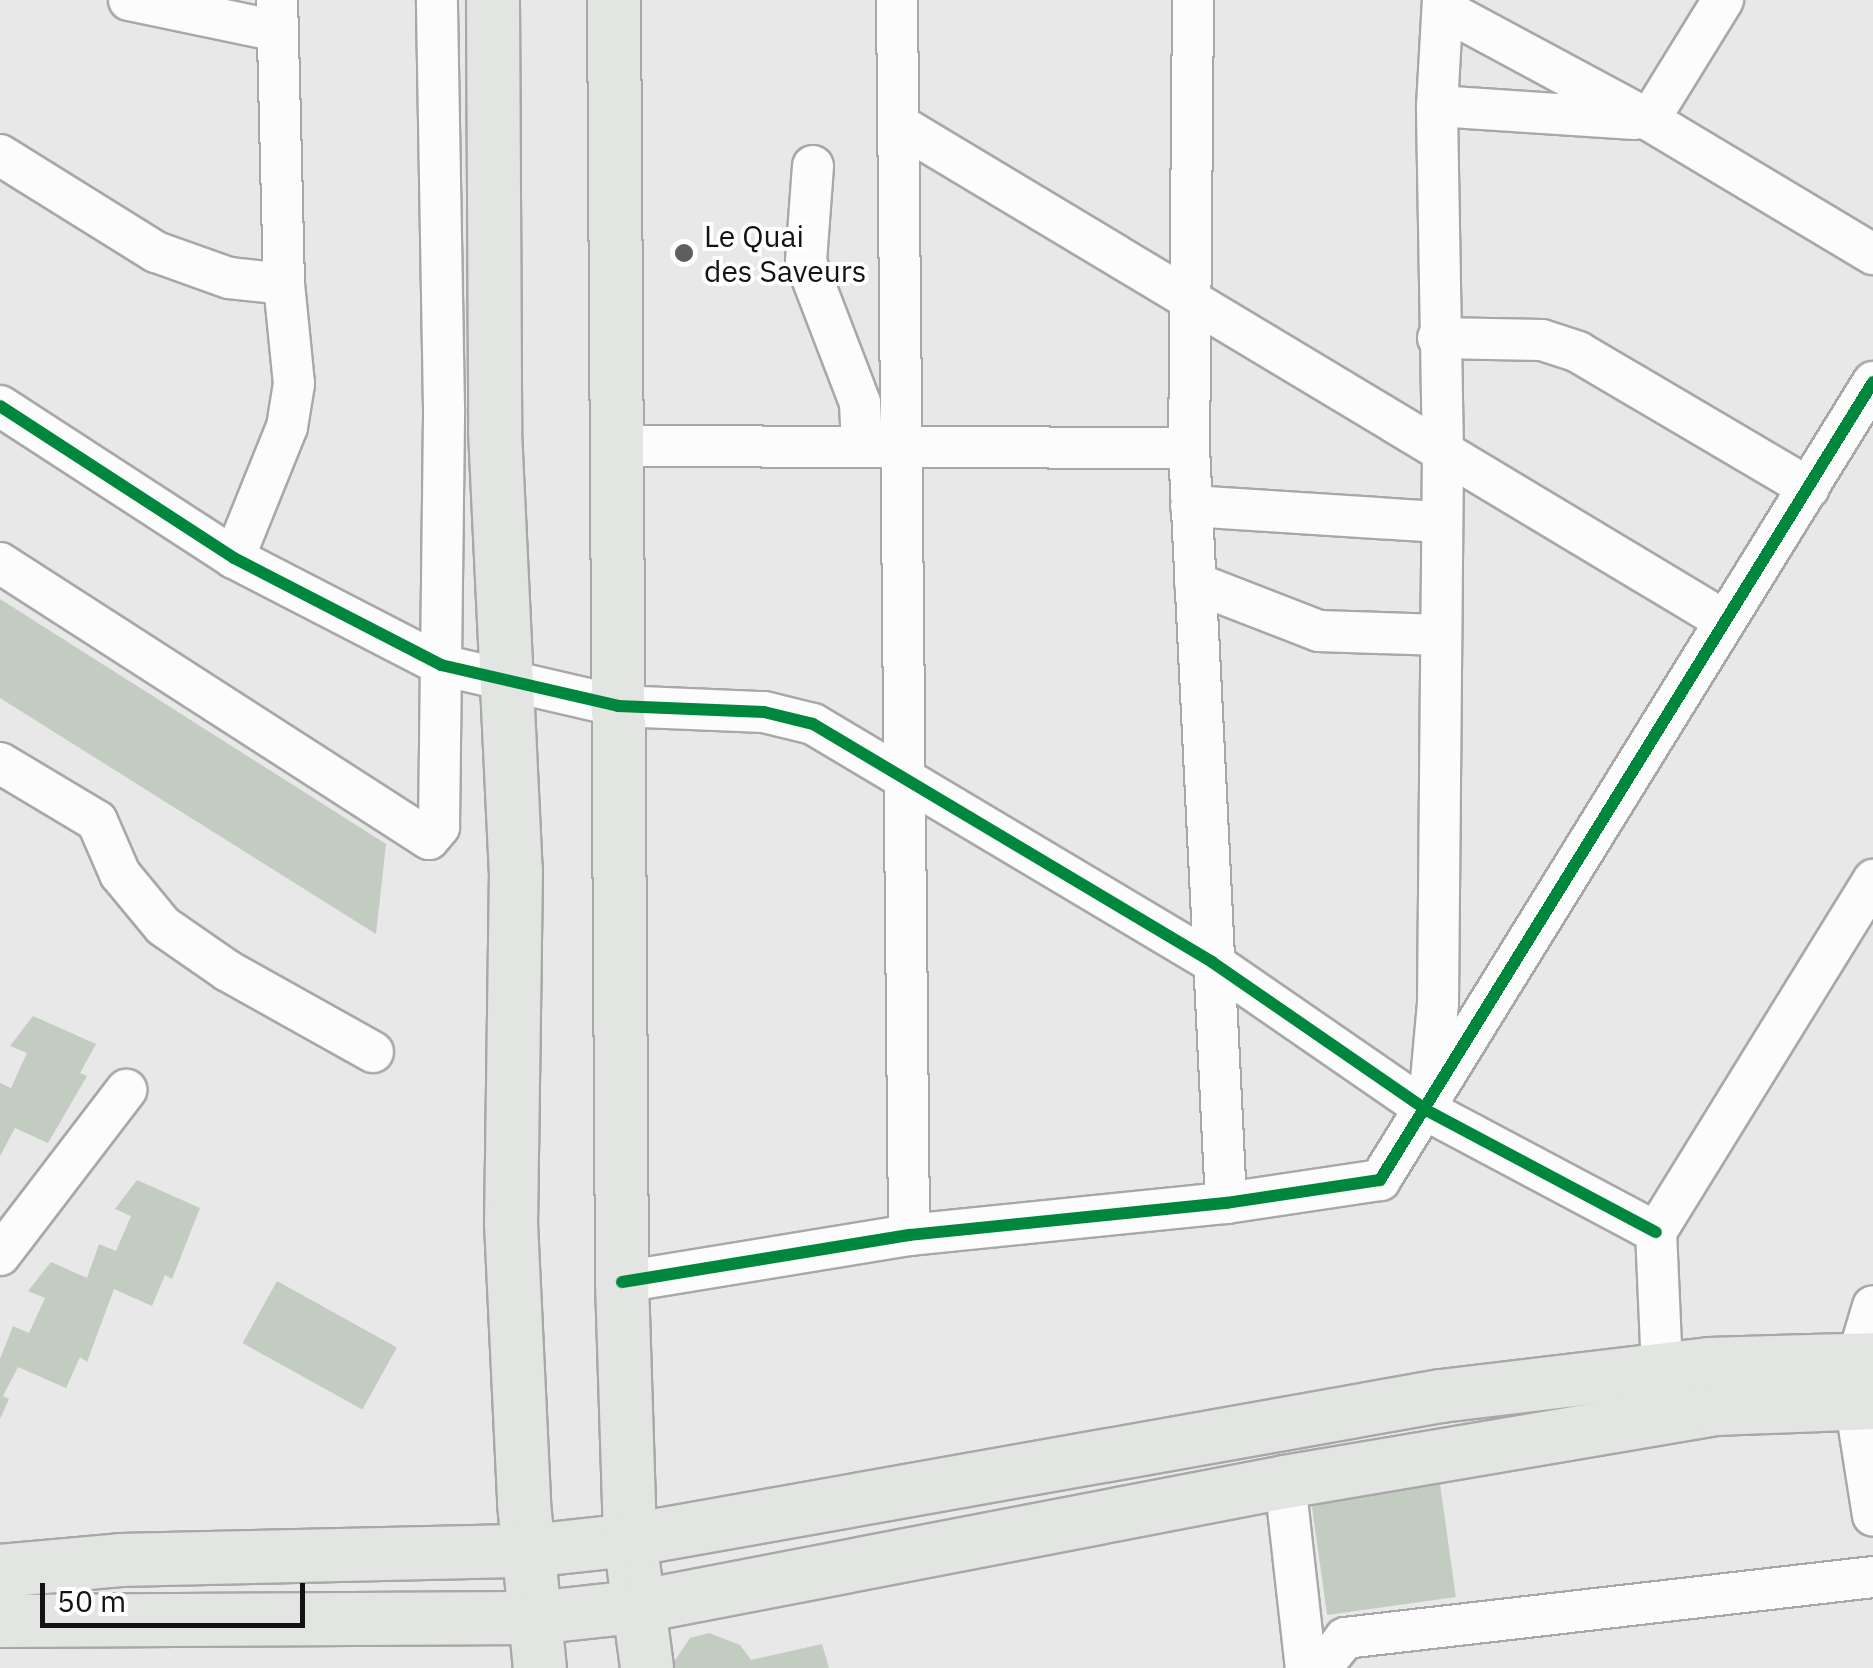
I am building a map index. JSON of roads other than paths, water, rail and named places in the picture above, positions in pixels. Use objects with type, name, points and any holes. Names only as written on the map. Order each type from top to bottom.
[{"type":"main road","points":[[493,0],[495,431],[516,870],[512,1222],[537,1643]]},
{"type":"main road","points":[[614,0],[622,1282],[630,1540],[642,1606],[647,1668]]},
{"type":"main road","points":[[0,1571],[120,1560],[529,1551],[630,1540],[1442,1396],[1662,1369],[1864,1381]]},
{"type":"main road","points":[[0,1622],[537,1643],[642,1606],[1285,1482],[1864,1381]]},
{"type":"street","points":[[129,0],[277,16],[284,284],[294,384],[287,427],[234,558]]},
{"type":"street","points":[[0,563],[429,840],[438,827],[442,665],[437,0]]},
{"type":"street","points":[[898,0],[901,126],[880,444],[906,784],[909,1235]]},
{"type":"street","points":[[1193,0],[1189,448],[1226,1203]]},
{"type":"street","points":[[1649,120],[1724,0]]},
{"type":"street","points":[[1428,1111],[1438,1004],[1443,455],[1437,106],[1443,5],[1649,120],[1873,254]]},
{"type":"street","points":[[1437,106],[1649,120]]},
{"type":"street","points":[[901,126],[1725,621]]},
{"type":"street","points":[[0,155],[156,252],[229,278],[284,284]]},
{"type":"street","points":[[813,166],[806,262],[860,403],[880,444]]},
{"type":"street","points":[[1438,338],[1542,340],[1578,352],[1809,488]]},
{"type":"street","points":[[622,1282],[909,1235],[1226,1203],[1380,1180],[1428,1111],[1873,382]]},
{"type":"street","points":[[0,406],[234,558],[442,665],[505,684],[618,706],[764,712],[813,724],[906,784],[1212,962],[1428,1111],[1656,1232]]},
{"type":"street","points":[[616,446],[1189,448]]},
{"type":"street","points":[[1192,506],[1440,522]]},
{"type":"street","points":[[1194,582],[1319,631],[1442,635]]},
{"type":"street","points":[[0,763],[97,821],[120,874],[163,926],[228,971],[373,1052]]},
{"type":"street","points":[[1662,1369],[1656,1232],[1871,886]]},
{"type":"street","points":[[0,1255],[126,1090]]},
{"type":"street","points":[[1873,1306],[1864,1381],[1873,1516]]},
{"type":"street","points":[[1285,1482],[1306,1668]]},
{"type":"street","points":[[1321,1668],[1345,1638],[1873,1577]]},
{"type":"place","name":"Le Quai des Saveurs","points":[[684,253]]}]
